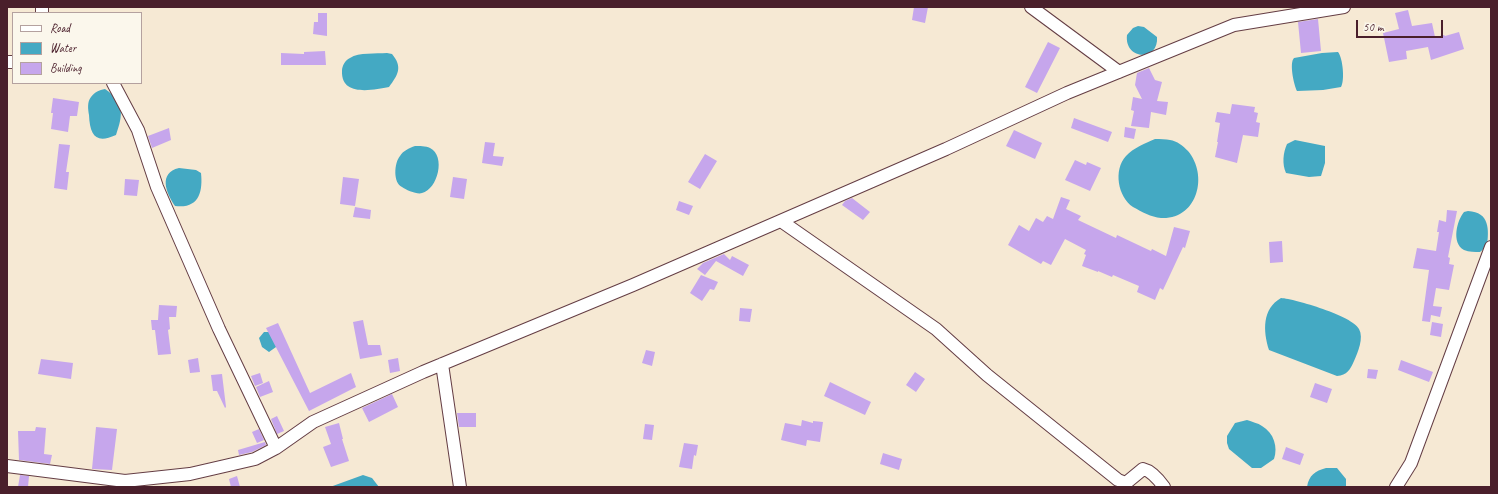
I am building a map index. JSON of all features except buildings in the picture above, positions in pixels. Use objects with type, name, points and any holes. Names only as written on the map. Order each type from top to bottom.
[{"type":"street","points":[[1031,7],[1119,72]]},
{"type":"street","points":[[7,466],[125,481],[190,474],[255,459],[276,448],[314,422],[442,364],[633,285],[946,149],[1067,92],[1234,25],[1344,7]]},
{"type":"street","points":[[114,84],[138,130],[156,187],[219,329],[276,448]]},
{"type":"street","points":[[781,220],[936,329],[986,375],[1118,480],[1126,483],[1143,469],[1157,478],[1164,487]]},
{"type":"street","points":[[1396,487],[1411,463],[1491,247]]},
{"type":"street","points":[[442,364],[460,487]]},
{"type":"water","points":[[1138,26],[1144,27],[1157,37],[1156,45],[1153,51],[1148,54],[1142,55],[1136,53],[1131,49],[1128,43],[1127,35],[1133,28]]},
{"type":"water","points":[[1338,52],[1343,70],[1341,87],[1323,90],[1297,91],[1293,79],[1292,69],[1294,58]]},
{"type":"water","points":[[392,54],[398,67],[397,75],[389,87],[359,90],[347,85],[343,79],[342,71],[343,65],[347,60],[358,55]]},
{"type":"water","points":[[105,89],[116,99],[121,109],[121,115],[116,135],[103,139],[95,136],[93,133],[88,106],[93,95]]},
{"type":"water","points":[[1155,139],[1173,141],[1182,146],[1188,151],[1198,172],[1196,195],[1191,204],[1183,212],[1173,217],[1157,217],[1133,207],[1124,197],[1119,183],[1120,168],[1126,156],[1136,148]]},
{"type":"water","points":[[1295,140],[1325,146],[1325,163],[1321,176],[1309,177],[1286,173],[1284,162],[1285,151],[1287,144]]},
{"type":"water","points":[[415,146],[425,146],[430,148],[435,152],[438,158],[439,165],[436,179],[428,190],[422,193],[412,192],[399,185],[395,173],[398,159],[401,154]]},
{"type":"water","points":[[179,168],[196,170],[201,173],[200,193],[198,198],[189,205],[175,206],[167,190],[166,179],[168,174]]},
{"type":"water","points":[[1468,211],[1481,215],[1484,218],[1488,228],[1487,246],[1480,252],[1470,252],[1464,250],[1460,247],[1456,237],[1459,220],[1464,212]]},
{"type":"water","points":[[1281,298],[1298,301],[1323,309],[1346,319],[1359,329],[1361,341],[1359,349],[1348,372],[1337,376],[1269,350],[1265,328],[1267,314],[1270,308]]},
{"type":"water","points":[[264,332],[270,332],[277,342],[276,347],[269,352],[262,347],[259,338]]},
{"type":"water","points":[[1247,420],[1259,424],[1270,432],[1274,441],[1276,450],[1274,459],[1261,468],[1252,468],[1229,449],[1227,443],[1227,436],[1235,423]]},
{"type":"water","points":[[1326,468],[1337,468],[1346,479],[1346,487],[1307,487],[1309,479],[1313,474]]},
{"type":"water","points":[[363,475],[372,478],[379,487],[330,487]]}]
